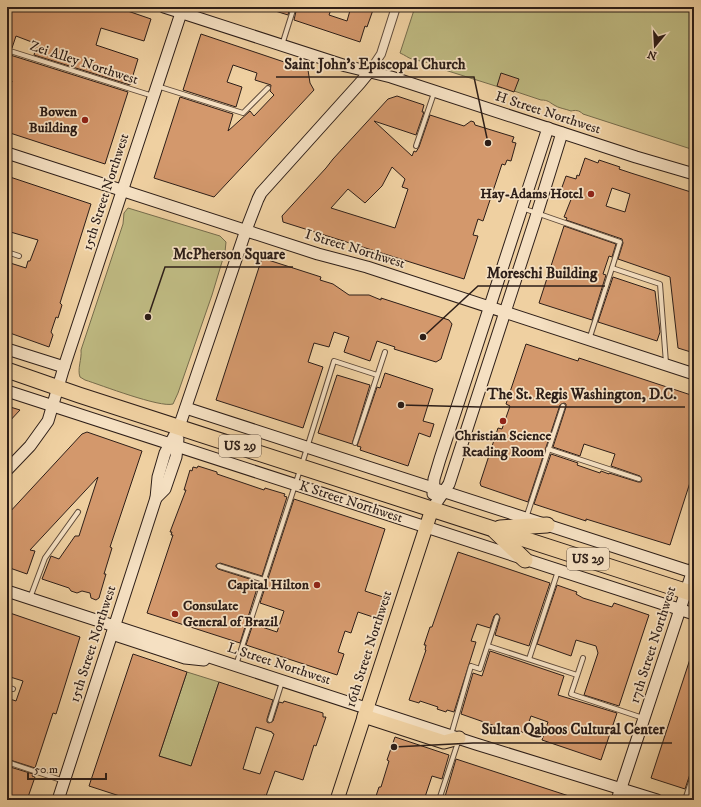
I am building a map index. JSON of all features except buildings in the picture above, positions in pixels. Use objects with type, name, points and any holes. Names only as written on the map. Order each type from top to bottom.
[{"type":"highway","name":"K Street Northwest","points":[[7,370],[690,592]]},
{"type":"highway","points":[[491,528],[547,525]]},
{"type":"highway","points":[[491,528],[525,560]]},
{"type":"main road","name":"H Street Northwest","points":[[164,7],[182,10],[282,45],[369,72],[391,77],[636,157],[694,174]]},
{"type":"main road","name":"15th Street Northwest","points":[[7,470],[30,446],[48,421],[64,368],[182,10]]},
{"type":"main road","name":"15th Street Northwest","points":[[58,800],[156,498],[158,477],[165,454],[174,445],[246,230],[258,199],[271,180],[369,72]]},
{"type":"main road","name":"16th Street Northwest","points":[[337,800],[438,490],[434,479],[440,459],[548,128]]},
{"type":"main road","name":"16th Street Northwest","points":[[438,490],[448,484],[562,133]]},
{"type":"main road","name":"I Street Northwest","points":[[7,153],[318,254],[367,267],[694,374]]},
{"type":"main road","points":[[7,349],[64,368]]},
{"type":"main road","name":"K Street Northwest","points":[[7,391],[694,614]]},
{"type":"main road","points":[[186,408],[547,525],[693,569]]},
{"type":"main road","name":"17th Street Northwest","points":[[620,797],[644,718],[680,610],[690,592],[693,569]]},
{"type":"main road","name":"L Street Northwest","points":[[8,592],[113,630],[236,665],[366,712]]},
{"type":"main road","points":[[366,712],[444,742],[455,737],[620,797],[657,800]]},
{"type":"street","points":[[369,72],[381,54],[396,7]]},
{"type":"lane","points":[[282,45],[294,7]]},
{"type":"lane","name":"Zei Alley Northwest","points":[[7,50],[155,91],[243,113],[268,88]]},
{"type":"lane","points":[[416,146],[435,92]]},
{"type":"lane","points":[[522,208],[620,242],[589,340]]},
{"type":"lane","points":[[7,252],[20,256]]},
{"type":"lane","points":[[612,268],[660,284],[667,365]]},
{"type":"lane","points":[[355,443],[385,352]]},
{"type":"lane","points":[[236,665],[334,360],[377,375]]},
{"type":"lane","points":[[526,518],[563,406]]},
{"type":"lane","points":[[548,450],[639,479]]},
{"type":"lane","points":[[30,599],[45,558],[78,512]]},
{"type":"lane","points":[[219,566],[264,580]]},
{"type":"lane","points":[[529,659],[559,570]]},
{"type":"lane","points":[[439,800],[471,666],[480,669],[497,617]]},
{"type":"lane","points":[[488,646],[577,675]]},
{"type":"lane","points":[[583,658],[571,694],[644,718]]},
{"type":"lane","points":[[270,720],[283,681]]},
{"type":"lane","points":[[7,687],[12,689]]},
{"type":"lane","points":[[7,762],[64,781]]},
{"type":"lane","points":[[685,800],[694,772]]},
{"type":"shaded area","points":[[415,7],[694,7],[694,149],[583,114],[576,110],[571,111],[560,108],[547,101],[409,58],[400,53]]},
{"type":"shaded area","points":[[128,208],[220,236],[226,242],[225,252],[212,295],[173,404],[156,403],[130,395],[85,380],[80,377],[79,374],[81,350],[123,224],[124,213]]},
{"type":"shaded area","points":[[187,672],[219,682],[191,766],[159,756]]},
{"type":"place","name":"Bowen Building","points":[[85,120]]},
{"type":"place","name":"Saint John's Episcopal Church","points":[[488,143]]},
{"type":"place","name":"Hay-Adams Hotel","points":[[591,194]]},
{"type":"place","name":"McPherson Square","points":[[148,317]]},
{"type":"place","name":"Moreschi Building","points":[[423,337]]},
{"type":"place","name":"The St. Regis Washington, D.C.","points":[[401,405]]},
{"type":"place","name":"Christian Science Reading Room","points":[[503,421]]},
{"type":"place","name":"Capital Hilton","points":[[317,585]]},
{"type":"place","name":"Consulate General of Brazil","points":[[175,614]]},
{"type":"place","name":"Sultan Qaboos Cultural Center","points":[[394,747]]}]
